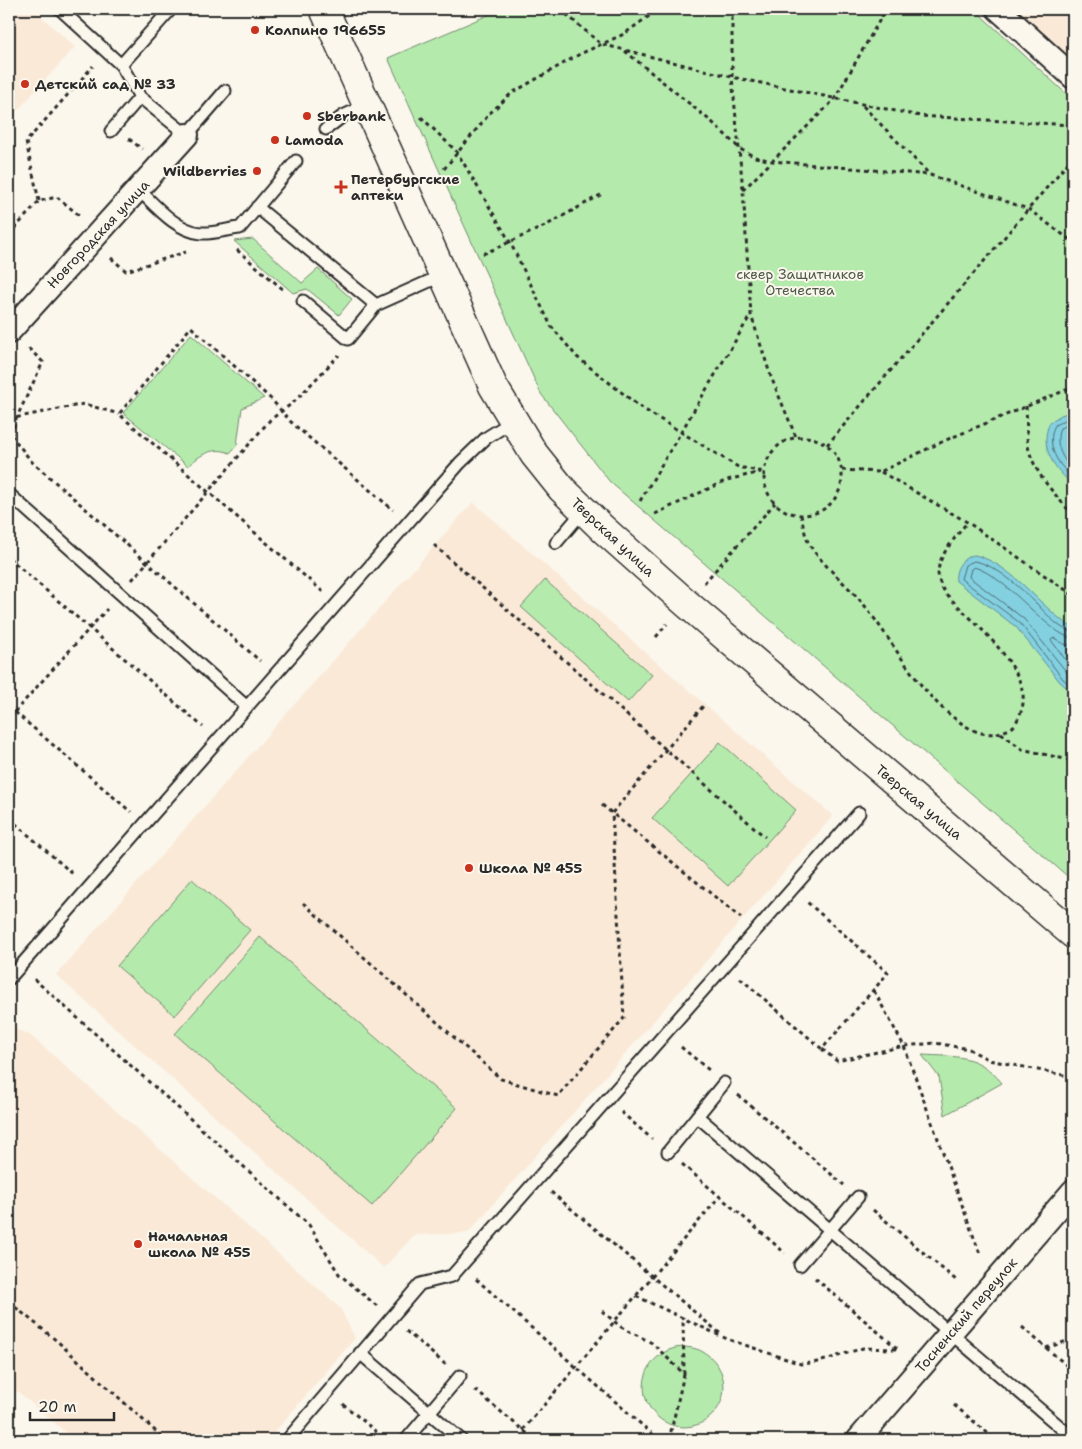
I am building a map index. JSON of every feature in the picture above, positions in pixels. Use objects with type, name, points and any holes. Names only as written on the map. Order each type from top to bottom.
[{"type":"street","name":"Тверская улица","points":[[324,9],[493,386],[534,454],[583,511],[686,603],[1073,934]]},
{"type":"street","points":[[998,9],[1073,77]]},
{"type":"street","name":"Новгородская улица","points":[[9,331],[187,135]]},
{"type":"street","name":"Тосненский переулок","points":[[858,1440],[1073,1191]]},
{"type":"lane","points":[[60,9],[121,64],[140,97],[187,135],[225,91]]},
{"type":"lane","points":[[121,64],[170,9]]},
{"type":"lane","points":[[111,131],[140,97]]},
{"type":"lane","points":[[326,129],[344,116],[367,105]]},
{"type":"lane","points":[[138,190],[168,217],[184,228],[201,233],[240,228],[296,161]]},
{"type":"lane","points":[[257,207],[376,305]]},
{"type":"lane","points":[[304,301],[348,339],[376,305],[443,274]]},
{"type":"lane","points":[[9,978],[477,445],[513,421]]},
{"type":"lane","points":[[9,494],[246,707]]},
{"type":"lane","points":[[556,543],[583,511]]},
{"type":"lane","points":[[288,1440],[420,1284],[452,1276],[724,964],[859,813]]},
{"type":"lane","points":[[668,1152],[724,1083]]},
{"type":"lane","points":[[697,1116],[1073,1438]]},
{"type":"lane","points":[[800,1265],[858,1197]]},
{"type":"lane","points":[[360,1353],[462,1440]]},
{"type":"lane","points":[[406,1440],[460,1376]]},
{"type":"path","points":[[560,9],[600,44],[732,77],[834,100],[920,116],[1073,125]]},
{"type":"path","points":[[444,169],[490,113],[512,93],[600,44],[624,34],[660,9]]},
{"type":"path","points":[[732,9],[732,77],[740,148],[751,315],[771,377],[796,437]]},
{"type":"path","points":[[743,190],[834,100],[886,9]]},
{"type":"path","points":[[40,201],[26,142],[106,50]]},
{"type":"path","points":[[624,50],[713,123],[740,148],[755,157],[772,161],[930,175],[1028,209],[1073,242]]},
{"type":"path","points":[[862,105],[930,175]]},
{"type":"path","points":[[421,117],[457,152],[510,242],[551,326],[577,357],[640,408],[738,467],[764,472]]},
{"type":"path","points":[[128,138],[146,153]]},
{"type":"path","points":[[827,445],[1073,157]]},
{"type":"path","points":[[482,254],[545,226],[604,193]]},
{"type":"path","points":[[9,236],[40,201],[57,197],[126,271],[189,251]]},
{"type":"path","points":[[216,231],[289,295],[304,301]]},
{"type":"path","points":[[640,501],[751,315]]},
{"type":"path","points":[[119,414],[191,327],[282,411],[291,422],[408,523]]},
{"type":"path","points":[[9,331],[43,362],[16,419],[9,443]]},
{"type":"path","points":[[9,718],[270,420],[282,411],[336,359],[348,339]]},
{"type":"path","points":[[880,472],[946,440],[1073,387]]},
{"type":"path","points":[[9,419],[84,404],[119,414],[337,604]]},
{"type":"path","points":[[1026,406],[1028,446],[1033,463],[1044,482],[1073,515]]},
{"type":"path","points":[[11,435],[31,461],[275,674]]},
{"type":"path","points":[[796,437],[813,438],[827,445],[837,456],[842,470],[842,484],[836,497],[827,507],[814,513],[801,515],[787,511],[775,503],[766,489],[764,472],[770,456],[781,444],[796,437]]},
{"type":"path","points":[[842,470],[880,472],[967,522],[1073,595]]},
{"type":"path","points":[[656,514],[727,480],[764,472]]},
{"type":"path","points":[[702,585],[775,503]]},
{"type":"path","points":[[801,515],[809,543],[865,606],[922,686],[949,713],[972,730],[995,735],[1014,727],[1022,710],[1023,688],[1016,670],[1000,649],[946,594],[939,585],[937,576],[941,558],[967,522]]},
{"type":"path","points":[[434,545],[765,838]]},
{"type":"path","points":[[9,558],[218,740]]},
{"type":"path","points":[[656,637],[668,623]]},
{"type":"path","points":[[303,903],[500,1079],[558,1096],[624,1018],[612,813],[704,705]]},
{"type":"path","points":[[9,707],[144,824]]},
{"type":"path","points":[[1001,733],[1022,749],[1073,761]]},
{"type":"path","points":[[602,805],[755,930]]},
{"type":"path","points":[[9,818],[89,888]]},
{"type":"path","points":[[792,888],[888,974],[822,1049]]},
{"type":"path","points":[[724,964],[837,1061],[904,1046],[935,1043],[969,1049],[989,1060],[1073,1077]]},
{"type":"path","points":[[19,967],[309,1225],[339,1274],[390,1318]]},
{"type":"path","points":[[874,991],[904,1046],[980,1254]]},
{"type":"path","points":[[664,1033],[957,1281]]},
{"type":"path","points":[[606,1099],[898,1349],[863,1348],[819,1362],[801,1364],[727,1339],[636,1296]]},
{"type":"path","points":[[536,1179],[727,1339]]},
{"type":"path","points":[[524,1430],[720,1196]]},
{"type":"path","points":[[460,1266],[578,1367],[659,1440]]},
{"type":"path","points":[[9,1302],[57,1342],[165,1440]]},
{"type":"path","points":[[602,1311],[614,1321],[652,1343],[684,1374]]},
{"type":"path","points":[[669,1440],[684,1374],[683,1317]]},
{"type":"path","points":[[1022,1327],[1073,1371]]},
{"type":"path","points":[[1046,1348],[1073,1339]]},
{"type":"path","points":[[328,1391],[386,1440]]},
{"type":"path","points":[[954,1405],[996,1440]]},
{"type":"shaded area","name":"Детский сад № 33","points":[[9,9],[33,9],[75,47],[9,120]]},
{"type":"shaded area","points":[[1015,9],[1073,9],[1073,61]]},
{"type":"shaded area","name":"Школа № 455","points":[[473,502],[833,816],[468,1233],[414,1235],[384,1268],[56,975]]},
{"type":"shaded area","name":"Начальная школа № 455","points":[[9,1027],[30,1035],[340,1308],[355,1338],[268,1440],[75,1440],[17,1391],[9,1400]]},
{"type":"green space","name":"сквер Защитников Отечества","points":[[502,9],[539,12],[561,9],[974,9],[1073,100],[1073,881],[610,482],[541,394],[388,58]]},
{"type":"green space","points":[[253,239],[302,283],[318,269],[352,299],[339,315],[307,289],[293,293],[234,241]]},
{"type":"green space","points":[[191,334],[264,398],[242,408],[237,445],[230,453],[212,451],[197,458],[188,466],[123,413]]},
{"type":"green space","points":[[545,580],[652,675],[628,702],[521,607]]},
{"type":"green space","points":[[720,742],[796,810],[728,886],[652,818]]},
{"type":"green space","points":[[192,879],[250,930],[175,1016],[117,966]]},
{"type":"green space","points":[[260,937],[457,1108],[372,1206],[175,1034]]},
{"type":"green space","points":[[922,1055],[966,1058],[975,1061],[993,1073],[1002,1083],[945,1115],[939,1077]]},
{"type":"green space","points":[[684,1347],[699,1350],[712,1359],[721,1372],[724,1387],[721,1402],[712,1415],[699,1424],[684,1427],[669,1424],[656,1415],[647,1402],[644,1387],[647,1372],[656,1359],[669,1350]]},
{"type":"water","points":[[1073,411],[1073,485],[1060,472],[1050,457],[1046,441],[1050,422],[1061,415]]},
{"type":"water","points":[[975,555],[989,560],[1002,568],[1049,610],[1073,628],[1073,693],[1060,682],[1016,627],[956,581],[956,572],[960,564],[967,558]]},
{"type":"place","name":"Колпино 196655","points":[[255,30]]},
{"type":"place","name":"Детский сад № 33","points":[[25,84]]},
{"type":"place","name":"Sberbank","points":[[307,116]]},
{"type":"place","name":"Lamoda","points":[[275,140]]},
{"type":"place","name":"Wildberries","points":[[257,171]]},
{"type":"place","name":"Петербургские аптеки","points":[[341,187]]},
{"type":"place","name":"Школа № 455","points":[[469,868]]},
{"type":"place","name":"Начальная школа № 455","points":[[138,1244]]}]
